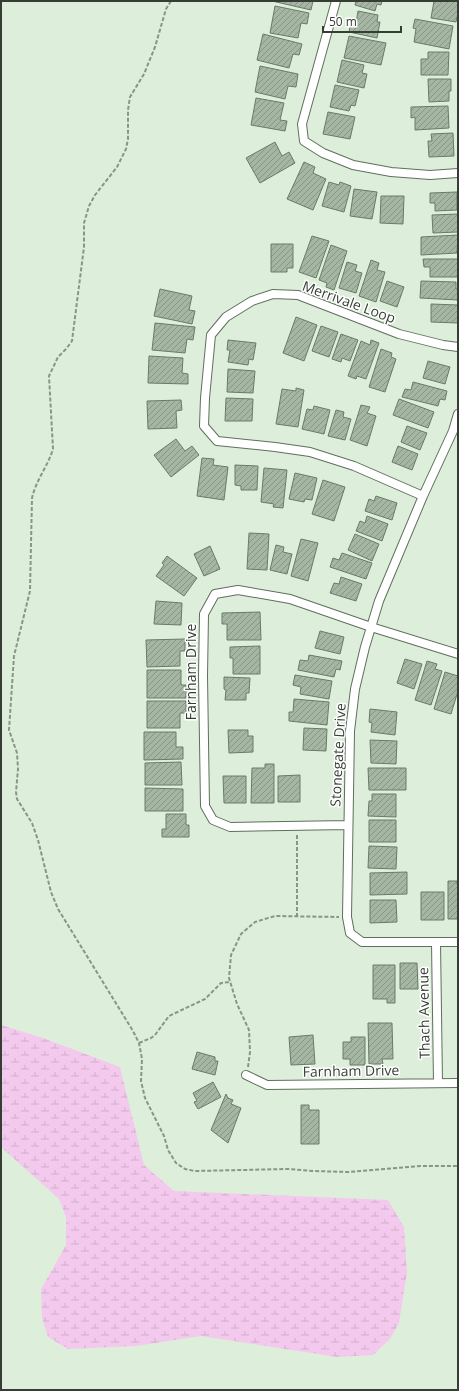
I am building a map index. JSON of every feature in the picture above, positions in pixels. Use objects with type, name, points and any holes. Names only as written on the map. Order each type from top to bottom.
[{"type":"street","points":[[336,1],[302,124],[304,141],[323,153],[353,165],[406,174],[430,175],[458,173]]},
{"type":"street","name":"Merrivale Loop","points":[[423,496],[354,466],[310,452],[216,441],[204,426],[211,335],[226,317],[252,301],[273,294],[298,295],[399,334],[443,345],[458,347]]},
{"type":"street","name":"Stonegate Drive","points":[[458,414],[453,431],[423,496],[379,600],[355,690],[350,731],[346,917],[350,933],[362,942],[458,942]]},
{"type":"street","name":"Farnham Drive","points":[[348,825],[230,827],[213,820],[205,806],[203,676],[204,614],[215,594],[238,590],[290,599],[371,627],[458,654]]},
{"type":"street","name":"Thach Avenue","points":[[436,942],[438,1083]]},
{"type":"street","name":"Farnham Drive","points":[[246,1074],[267,1085],[458,1083]]},
{"type":"path","points":[[171,1],[166,9],[155,47],[130,97],[128,110],[128,139],[126,149],[117,168],[95,195],[89,206],[84,223],[84,247],[72,341],[58,357],[49,376],[53,449],[50,460],[35,486],[32,498],[30,591],[14,656],[9,724],[11,736],[17,753],[17,799],[32,823],[38,840],[51,892],[58,909],[139,1043],[142,1059],[141,1080],[145,1098],[164,1136],[170,1155],[176,1163],[185,1169],[201,1171],[288,1169],[349,1172],[421,1166],[458,1166]]},
{"type":"path","points":[[297,826],[297,916]]},
{"type":"path","points":[[246,1074],[250,1052],[249,1030],[237,1004],[230,982],[231,955],[241,934],[255,922],[275,916],[346,917]]},
{"type":"path","points":[[139,1043],[155,1036],[169,1016],[205,999],[221,983],[230,982]]},
{"type":"green space","points":[[1,1025],[43,1038],[120,1067],[144,1165],[174,1191],[388,1200],[404,1227],[407,1272],[399,1323],[390,1339],[373,1355],[337,1357],[201,1336],[136,1346],[68,1349],[48,1337],[42,1318],[41,1289],[66,1245],[66,1217],[59,1199],[1,1147]]},
{"type":"building","points":[[272,1],[313,1],[311,10]]},
{"type":"building","points":[[356,1],[382,1],[381,5],[377,4],[375,11],[355,5]]},
{"type":"building","points":[[434,1],[458,1],[456,22],[431,18]]},
{"type":"building","points":[[275,6],[309,13],[307,24],[301,23],[298,38],[270,33]]},
{"type":"building","points":[[358,11],[378,15],[377,22],[380,22],[377,38],[349,32],[351,22],[356,23]]},
{"type":"building","points":[[415,19],[453,26],[449,49],[414,42],[416,29],[413,28]]},
{"type":"building","points":[[263,34],[302,44],[299,55],[293,54],[289,68],[257,60]]},
{"type":"building","points":[[349,36],[386,43],[381,65],[344,58]]},
{"type":"building","points":[[428,52],[449,52],[448,75],[421,75],[421,59],[428,59]]},
{"type":"building","points":[[342,60],[364,65],[362,73],[367,74],[364,88],[337,82]]},
{"type":"building","points":[[260,66],[298,74],[296,87],[288,86],[285,99],[255,92]]},
{"type":"building","points":[[428,79],[451,79],[449,101],[429,102]]},
{"type":"building","points":[[335,85],[359,90],[355,106],[351,105],[349,111],[330,107]]},
{"type":"building","points":[[256,98],[284,103],[280,120],[287,121],[285,131],[251,125]]},
{"type":"building","points":[[448,106],[449,128],[415,130],[415,117],[411,118],[411,107]]},
{"type":"building","points":[[328,112],[355,117],[350,139],[323,134]]},
{"type":"building","points":[[453,133],[454,156],[429,157],[428,141],[432,141],[431,134]]},
{"type":"building","points":[[275,142],[282,156],[289,152],[295,163],[260,183],[246,158]]},
{"type":"building","points":[[304,162],[315,167],[313,173],[326,179],[313,210],[287,199]]},
{"type":"building","points":[[329,182],[339,185],[340,182],[351,186],[344,212],[322,206]]},
{"type":"building","points":[[354,189],[377,192],[372,219],[350,216]]},
{"type":"building","points":[[457,192],[457,210],[435,211],[435,203],[430,203],[430,193]]},
{"type":"building","points":[[381,196],[404,196],[403,224],[380,223]]},
{"type":"building","points":[[458,214],[458,232],[433,233],[432,215]]},
{"type":"building","points":[[458,235],[457,253],[421,255],[421,237]]},
{"type":"building","points":[[312,236],[329,241],[316,278],[299,272]]},
{"type":"building","points":[[271,244],[293,244],[293,268],[287,268],[287,272],[271,272]]},
{"type":"building","points":[[331,245],[347,251],[334,290],[326,287],[327,283],[319,280]]},
{"type":"building","points":[[423,259],[458,259],[458,277],[430,277],[430,267],[424,267]]},
{"type":"building","points":[[371,260],[379,263],[377,270],[385,272],[376,302],[359,296]]},
{"type":"building","points":[[347,262],[357,265],[355,271],[362,273],[356,293],[339,288]]},
{"type":"building","points":[[387,281],[404,287],[397,307],[380,301]]},
{"type":"building","points":[[421,281],[456,282],[456,289],[458,289],[458,300],[420,298]]},
{"type":"building","points":[[160,289],[192,296],[189,310],[195,311],[192,324],[154,316]]},
{"type":"building","points":[[431,304],[458,305],[458,323],[431,322]]},
{"type":"building","points":[[296,317],[317,325],[304,361],[283,353]]},
{"type":"building","points":[[155,323],[195,327],[193,340],[187,339],[185,353],[152,350]]},
{"type":"building","points":[[321,326],[338,332],[329,357],[312,351]]},
{"type":"building","points":[[341,334],[358,340],[350,361],[342,358],[341,362],[332,359]]},
{"type":"building","points":[[228,340],[256,343],[253,360],[249,359],[248,365],[228,362],[230,350],[227,350]]},
{"type":"building","points":[[371,340],[379,343],[366,379],[357,376],[356,379],[348,376],[361,341],[370,345]]},
{"type":"building","points":[[381,349],[392,353],[391,357],[396,359],[385,392],[369,387]]},
{"type":"building","points":[[149,356],[183,358],[182,373],[188,374],[188,384],[148,383]]},
{"type":"building","points":[[428,361],[450,367],[445,384],[423,378]]},
{"type":"building","points":[[228,369],[255,371],[253,393],[227,392]]},
{"type":"building","points":[[413,382],[447,391],[445,400],[440,399],[438,406],[402,397],[405,389],[411,390]]},
{"type":"building","points":[[296,388],[304,390],[298,427],[276,424],[282,389],[296,391]]},
{"type":"building","points":[[226,398],[253,399],[252,421],[225,421]]},
{"type":"building","points":[[399,399],[434,412],[428,428],[393,415]]},
{"type":"building","points":[[181,400],[182,410],[176,411],[177,428],[148,429],[147,401]]},
{"type":"building","points":[[361,405],[370,407],[367,413],[376,416],[367,446],[350,440]]},
{"type":"building","points":[[314,406],[330,410],[324,434],[302,429],[307,409],[313,410]]},
{"type":"building","points":[[336,410],[344,412],[343,417],[351,419],[345,440],[328,436]]},
{"type":"building","points":[[407,426],[427,433],[420,450],[401,442]]},
{"type":"building","points":[[176,439],[185,451],[192,446],[199,455],[171,477],[154,455]]},
{"type":"building","points":[[398,446],[418,454],[412,470],[392,462]]},
{"type":"building","points":[[202,458],[214,459],[213,465],[228,467],[224,500],[197,496]]},
{"type":"building","points":[[235,465],[258,466],[257,490],[241,490],[241,486],[235,485]]},
{"type":"building","points":[[264,468],[287,470],[283,508],[273,507],[274,504],[261,502]]},
{"type":"building","points":[[295,473],[317,478],[312,500],[305,499],[304,502],[289,499]]},
{"type":"building","points":[[323,480],[345,487],[334,521],[312,514]]},
{"type":"building","points":[[376,496],[397,503],[392,520],[365,511],[369,499],[374,501]]},
{"type":"building","points":[[367,516],[388,524],[382,541],[356,531],[360,521],[365,523]]},
{"type":"building","points":[[249,533],[269,534],[267,570],[247,569]]},
{"type":"building","points":[[355,534],[379,544],[372,561],[348,550]]},
{"type":"building","points":[[301,539],[318,543],[308,581],[291,576]]},
{"type":"building","points":[[276,545],[284,547],[283,552],[292,554],[287,574],[270,570]]},
{"type":"building","points":[[210,546],[220,569],[204,576],[194,554]]},
{"type":"building","points":[[342,553],[372,563],[366,579],[330,567],[333,558],[339,560]]},
{"type":"building","points":[[167,556],[197,578],[184,596],[156,576],[164,565],[162,563]]},
{"type":"building","points":[[341,577],[362,584],[356,601],[330,593],[334,583],[339,584]]},
{"type":"building","points":[[156,601],[182,603],[181,625],[154,624]]},
{"type":"building","points":[[260,612],[261,640],[227,640],[227,624],[222,624],[222,613]]},
{"type":"building","points":[[320,631],[344,637],[340,654],[315,648]]},
{"type":"building","points":[[185,639],[185,651],[180,651],[180,666],[147,667],[146,640]]},
{"type":"building","points":[[260,646],[260,674],[233,674],[233,658],[230,658],[230,647]]},
{"type":"building","points":[[309,655],[342,661],[340,670],[336,669],[334,677],[298,670],[300,660],[308,661]]},
{"type":"building","points":[[405,659],[422,664],[414,689],[397,683]]},
{"type":"building","points":[[427,661],[437,664],[435,669],[442,671],[431,705],[415,700]]},
{"type":"building","points":[[147,670],[181,670],[181,685],[186,685],[186,698],[147,698]]},
{"type":"building","points":[[445,672],[458,676],[458,691],[451,714],[434,709]]},
{"type":"building","points":[[295,675],[332,681],[329,699],[300,694],[301,687],[293,685]]},
{"type":"building","points":[[224,677],[250,678],[249,693],[246,693],[246,700],[225,700],[226,690],[224,689]]},
{"type":"building","points":[[294,699],[329,702],[327,725],[289,721],[289,712],[293,712]]},
{"type":"building","points":[[147,701],[186,701],[186,713],[180,713],[180,728],[147,728]]},
{"type":"building","points":[[370,709],[397,712],[395,735],[371,732],[372,723],[369,722]]},
{"type":"building","points":[[304,728],[327,729],[326,751],[303,750]]},
{"type":"building","points":[[228,730],[248,730],[248,736],[253,736],[253,752],[229,753]]},
{"type":"building","points":[[144,732],[176,732],[176,747],[183,747],[183,759],[144,760]]},
{"type":"building","points":[[370,740],[397,741],[396,764],[371,763]]},
{"type":"building","points":[[181,762],[182,785],[145,785],[145,763]]},
{"type":"building","points":[[265,764],[274,764],[274,803],[251,803],[252,768],[265,768]]},
{"type":"building","points":[[368,768],[406,768],[406,790],[369,790]]},
{"type":"building","points":[[300,775],[300,802],[278,802],[278,776]]},
{"type":"building","points":[[223,776],[246,776],[246,803],[224,803]]},
{"type":"building","points":[[145,788],[183,789],[183,811],[145,811]]},
{"type":"building","points":[[372,794],[396,794],[396,817],[368,816],[369,801],[372,801]]},
{"type":"building","points":[[166,814],[186,814],[186,825],[189,825],[189,837],[162,837],[162,829],[166,829]]},
{"type":"building","points":[[369,820],[396,820],[396,842],[369,842]]},
{"type":"building","points":[[369,846],[397,847],[396,869],[368,868]]},
{"type":"building","points":[[407,872],[407,894],[370,895],[370,873]]},
{"type":"building","points":[[448,881],[457,881],[458,884],[458,919],[448,919]]},
{"type":"building","points":[[421,892],[444,892],[444,920],[421,920]]},
{"type":"building","points":[[370,900],[396,900],[397,922],[370,923]]},
{"type":"building","points":[[400,963],[417,963],[418,989],[400,989]]},
{"type":"building","points":[[373,965],[395,965],[395,1003],[387,1003],[387,999],[373,999]]},
{"type":"building","points":[[368,1023],[392,1023],[393,1059],[382,1059],[383,1064],[369,1064]]},
{"type":"building","points":[[313,1035],[315,1064],[291,1065],[289,1037]]},
{"type":"building","points":[[351,1037],[365,1037],[365,1065],[350,1065],[350,1059],[343,1059],[343,1042],[351,1042]]},
{"type":"building","points":[[197,1052],[215,1057],[215,1061],[218,1061],[215,1075],[192,1069]]},
{"type":"building","points":[[213,1082],[221,1097],[198,1109],[194,1102],[197,1101],[193,1093]]},
{"type":"building","points":[[226,1094],[228,1098],[233,1100],[231,1104],[241,1108],[228,1143],[211,1130]]},
{"type":"building","points":[[301,1105],[309,1105],[309,1110],[319,1110],[319,1144],[301,1144]]}]
